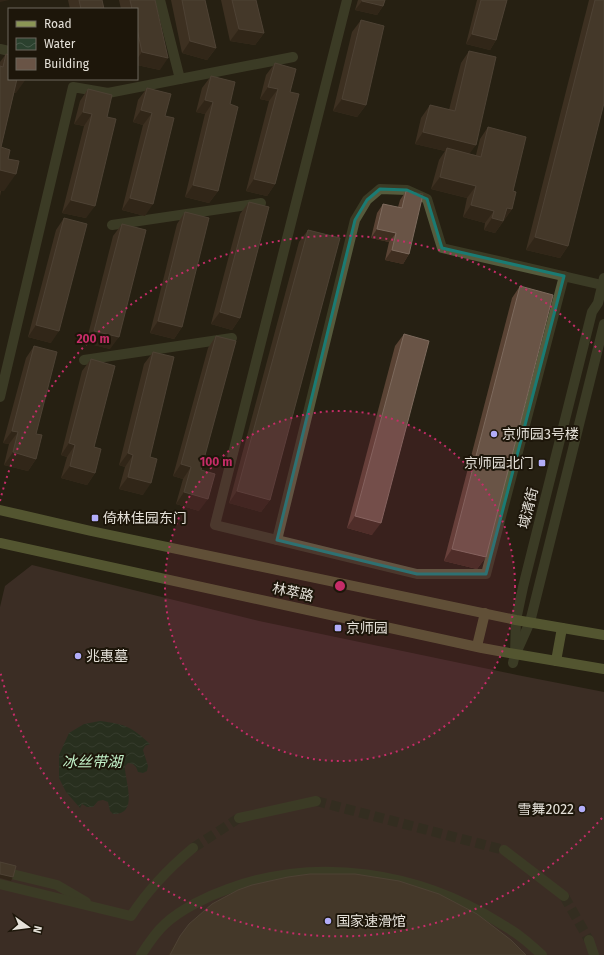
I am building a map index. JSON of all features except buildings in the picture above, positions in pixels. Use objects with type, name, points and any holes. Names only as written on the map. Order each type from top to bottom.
[{"type":"main road","name":"林萃路","points":[[0,510],[91,531],[516,620],[604,635]]},
{"type":"main road","name":"林萃路","points":[[0,543],[477,646],[514,659],[556,661],[604,669]]},
{"type":"main road","points":[[477,646],[485,613]]},
{"type":"main road","points":[[556,661],[562,628]]},
{"type":"street","points":[[160,0],[180,79]]},
{"type":"street","points":[[347,0],[215,525],[417,574],[486,574],[564,276]]},
{"type":"street","points":[[0,397],[73,87],[108,93],[293,57]]},
{"type":"street","points":[[277,540],[355,220],[367,200],[380,189],[406,190],[427,199],[442,248],[564,276],[603,281]]},
{"type":"street","points":[[112,225],[261,203]]},
{"type":"street","name":"域清街","points":[[514,659],[516,620],[523,587],[592,312],[598,303],[603,281]]},
{"type":"street","name":"域清街","points":[[514,659],[530,622],[604,324]]},
{"type":"street","points":[[84,360],[232,338]]},
{"type":"street","points":[[239,818],[316,801]]},
{"type":"street","points":[[0,884],[131,916],[156,883],[193,848]]},
{"type":"street","points":[[504,850],[564,896]]},
{"type":"street","points":[[0,871],[57,885],[96,908]]},
{"type":"street","points":[[141,955],[165,923],[183,911],[221,891],[268,877],[305,872],[329,871],[384,877],[422,886],[444,894],[467,904],[494,919],[521,936],[542,955]]},
{"type":"street","points":[[589,940],[594,955]]},
{"type":"highlighted area","points":[[380,189],[407,190],[427,199],[442,248],[564,276],[486,574],[417,574],[277,540],[355,220],[367,200]]},
{"type":"shaded area","name":"国家速滑馆","points":[[32,565],[259,621],[604,692],[604,955],[0,955],[0,607],[5,586]]},
{"type":"water","name":"冰丝带湖","points":[[100,721],[116,723],[128,727],[150,744],[145,746],[143,750],[148,766],[147,771],[143,773],[138,772],[133,764],[128,763],[125,766],[129,795],[126,809],[121,813],[113,814],[110,811],[108,802],[103,800],[98,801],[93,807],[87,807],[82,804],[80,808],[66,792],[59,778],[59,755],[69,733],[84,724]]},
{"type":"tunnel","points":[[316,801],[504,850]]},
{"type":"tunnel","points":[[193,848],[239,818]]},
{"type":"tunnel","points":[[564,896],[589,940]]},
{"type":"place","name":"京师园3号楼","points":[[494,434]]},
{"type":"place","name":"京师园北门","points":[[542,463]]},
{"type":"place","name":"倚林佳园东门","points":[[95,518]]},
{"type":"place","name":"京师园","points":[[338,628]]},
{"type":"place","name":"兆惠墓","points":[[78,656]]},
{"type":"place","name":"雪舞2022","points":[[582,809]]},
{"type":"place","name":"国家速滑馆","points":[[328,921]]}]
